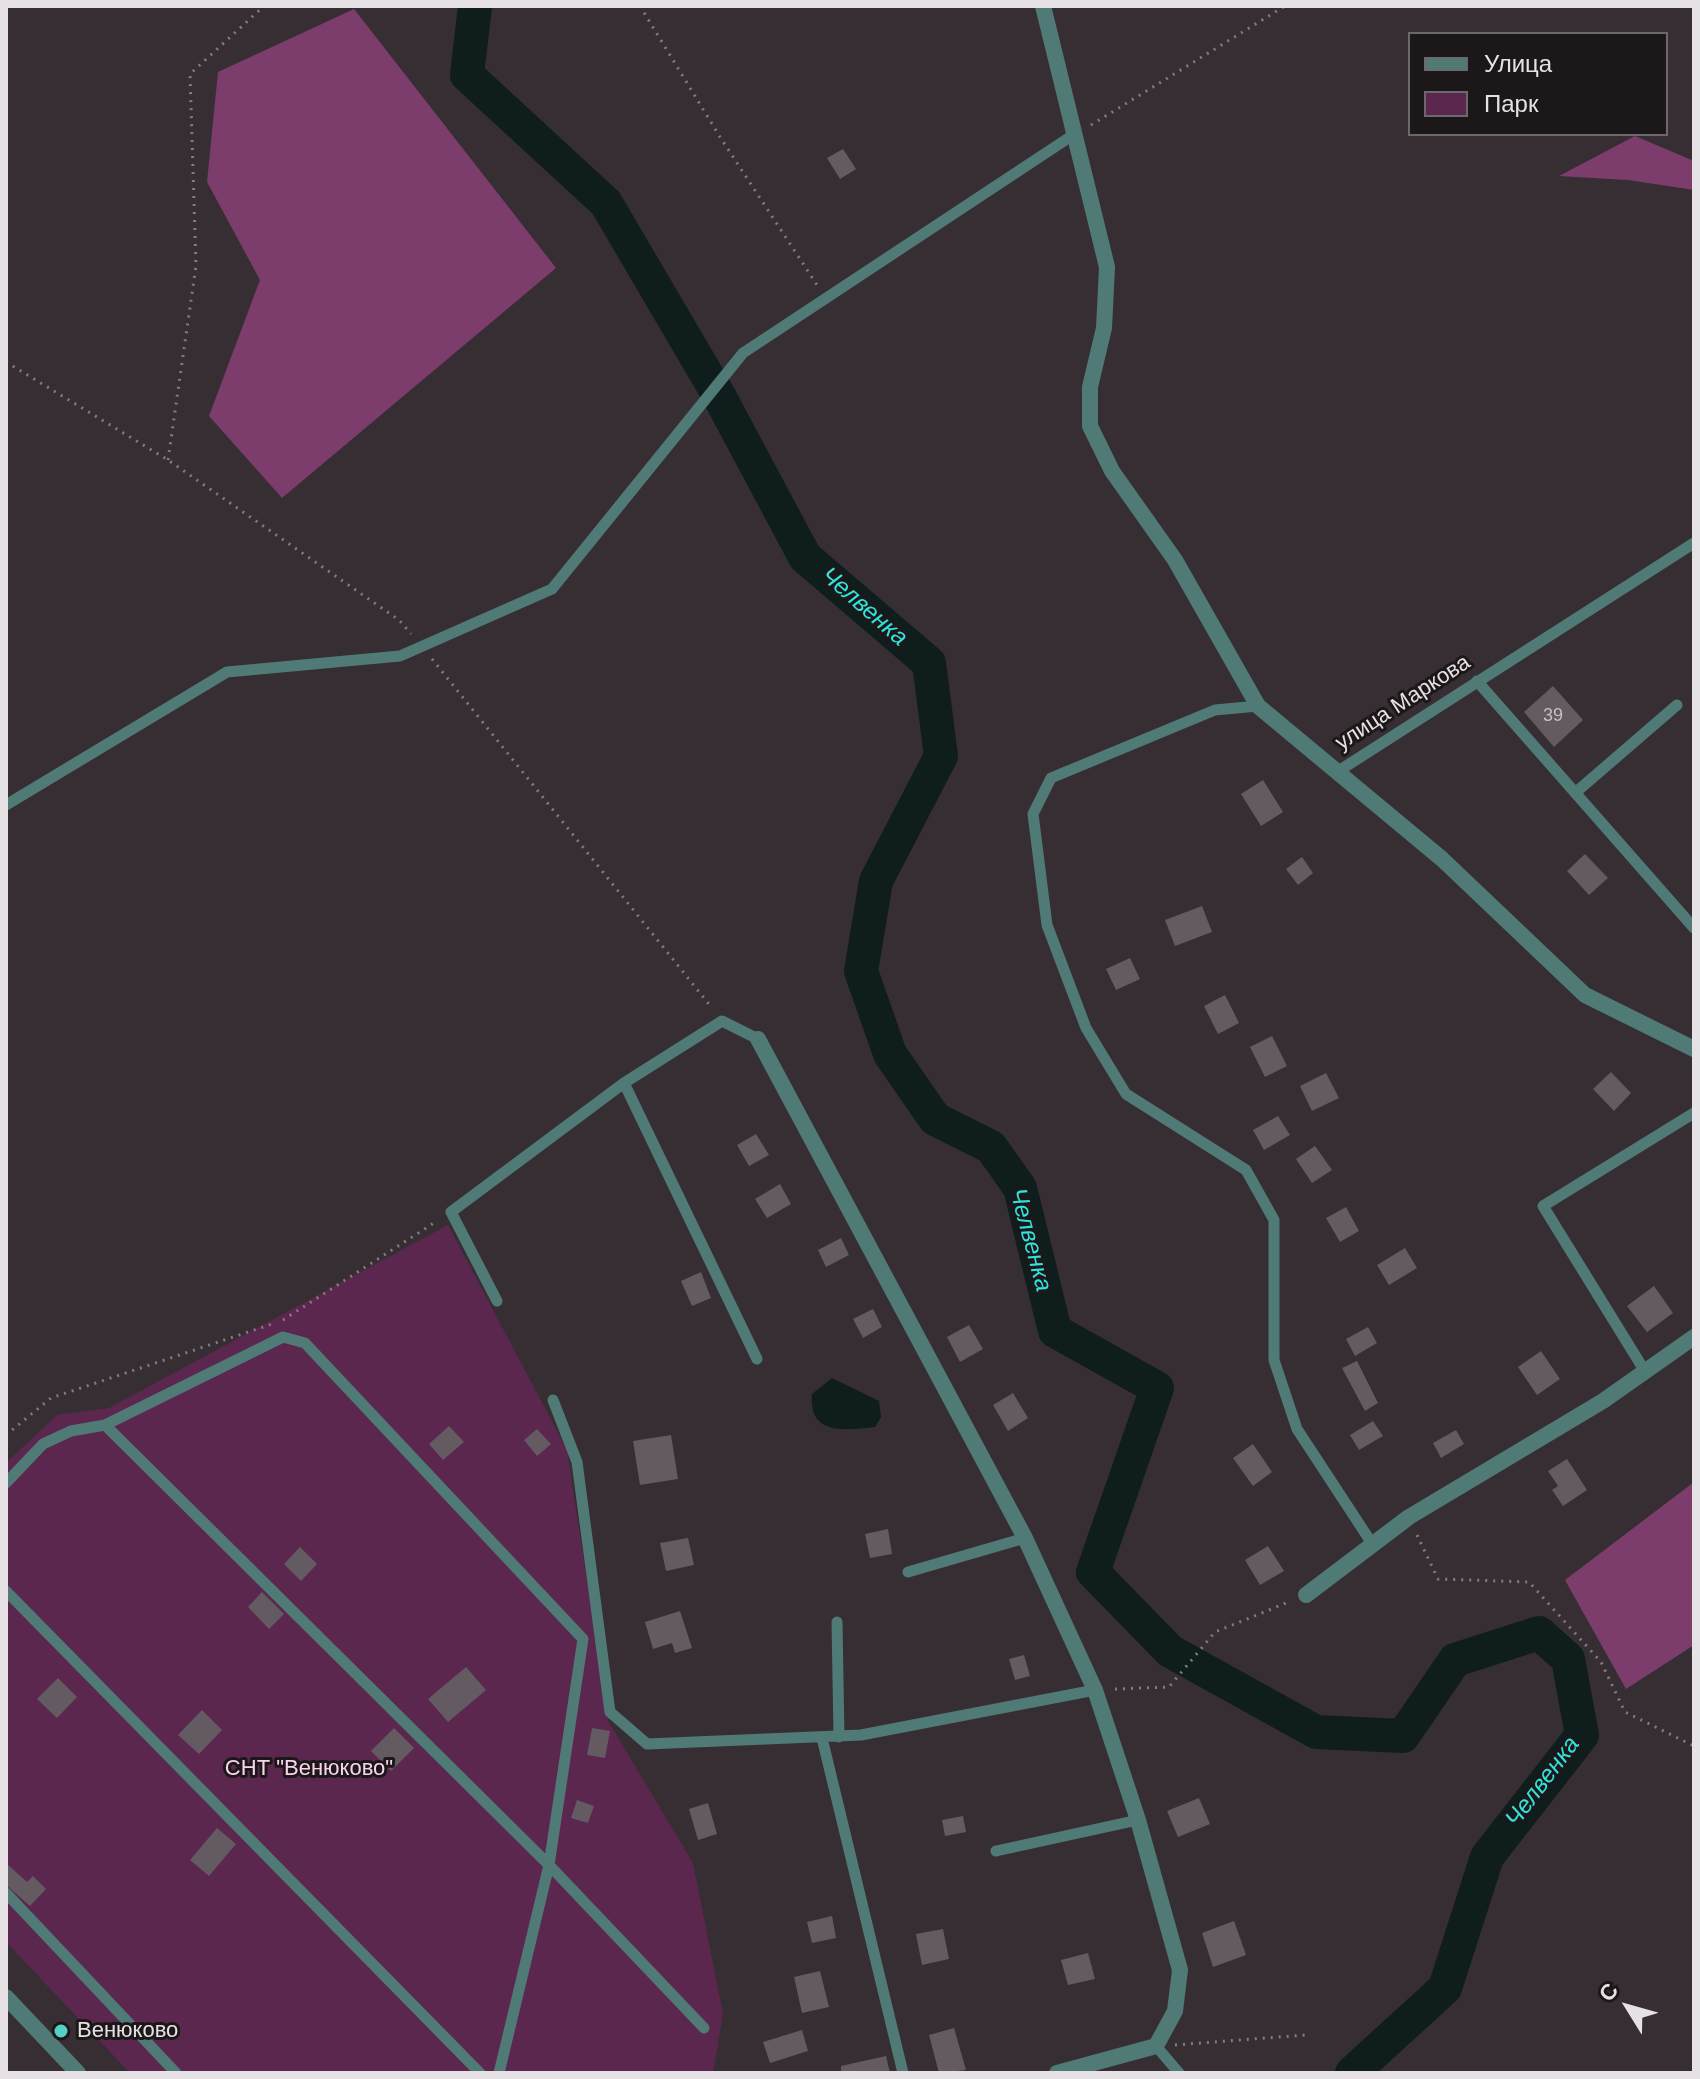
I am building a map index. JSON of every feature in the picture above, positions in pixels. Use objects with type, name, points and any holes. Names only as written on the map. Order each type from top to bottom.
[{"type":"street","points":[[1043,6],[1107,267],[1104,328],[1090,387],[1090,426],[1112,471],[1175,560],[1258,706],[1337,772]]},
{"type":"street","name":"улица Маркова","points":[[1337,772],[1442,859],[1585,995],[1694,1049]]},
{"type":"street","points":[[758,1039],[1025,1538],[1095,1690],[1138,1820],[1180,1970],[1175,2011],[1156,2046],[1057,2073]]},
{"type":"street","points":[[1306,1595],[1409,1517],[1646,1373],[1694,1337]]},
{"type":"street","points":[[6,1997],[76,2072]]},
{"type":"lane","points":[[6,805],[227,672],[400,656],[552,589],[743,353],[1073,135]]},
{"type":"lane","name":"улица Маркова","points":[[1337,772],[1694,543]]},
{"type":"lane","points":[[1477,681],[1694,928]]},
{"type":"lane","points":[[1575,793],[1677,705]]},
{"type":"lane","points":[[1258,706],[1215,710],[1051,778],[1033,814],[1047,925],[1086,1028],[1126,1094],[1246,1170],[1274,1220],[1274,1360],[1297,1429],[1373,1545]]},
{"type":"lane","points":[[497,1301],[451,1212],[624,1083],[722,1021],[758,1039]]},
{"type":"lane","points":[[624,1083],[757,1359]]},
{"type":"lane","points":[[1646,1373],[1543,1206],[1694,1113]]},
{"type":"lane","points":[[6,1483],[43,1444],[71,1431],[105,1425],[283,1337],[305,1343],[583,1639],[549,1865],[499,2073]]},
{"type":"lane","points":[[553,1400],[577,1462],[610,1712],[647,1744],[839,1737],[1095,1690]]},
{"type":"lane","points":[[105,1425],[549,1865],[704,2028]]},
{"type":"lane","points":[[908,1572],[1025,1538]]},
{"type":"lane","points":[[6,1591],[480,2073]]},
{"type":"lane","points":[[837,1622],[839,1737]]},
{"type":"lane","points":[[822,1738],[903,2073]]},
{"type":"lane","points":[[996,1851],[1138,1820]]},
{"type":"lane","points":[[6,1893],[176,2073]]},
{"type":"lane","points":[[1156,2046],[1179,2073]]},
{"type":"path","points":[[168,460],[196,266],[190,74],[264,6]]},
{"type":"path","points":[[640,6],[720,137],[826,298]]},
{"type":"path","points":[[1073,135],[1285,6]]},
{"type":"path","points":[[6,1435],[51,1398],[293,1317],[451,1212]]},
{"type":"path","points":[[1409,1517],[1438,1579],[1529,1582],[1601,1662],[1625,1712],[1694,1746]]},
{"type":"path","points":[[1095,1690],[1169,1687],[1215,1632],[1306,1595]]},
{"type":"path","points":[[1156,2046],[1305,2035]]},
{"type":"green space","name":"СНТ \"Венюково\"","points":[[448,1225],[567,1450],[608,1721],[693,1863],[723,2014],[713,2073],[130,2073],[6,1942],[6,1463],[57,1415],[109,1408]]},
{"type":"shaded area","points":[[354,9],[556,268],[282,498],[209,416],[260,280],[207,182],[218,72]]},
{"type":"shaded area","points":[[1635,136],[1694,161],[1694,190],[1628,180],[1559,176]]},
{"type":"shaded area","points":[[832,1378],[879,1401],[881,1417],[875,1427],[841,1429],[822,1424],[812,1408],[812,1394]]},
{"type":"shaded area","points":[[1694,1482],[1694,1645],[1626,1689],[1565,1580]]},
{"type":"building","points":[[843,149],[856,169],[840,179],[827,158]]},
{"type":"building","points":[[1553,686],[1583,720],[1554,747],[1524,712]]},
{"type":"building","points":[[1263,780],[1283,812],[1261,826],[1241,794]]},
{"type":"building","points":[[1585,854],[1608,878],[1589,895],[1567,871]]},
{"type":"building","points":[[1302,857],[1313,873],[1298,885],[1286,869]]},
{"type":"building","points":[[1202,906],[1212,932],[1175,946],[1165,920]]},
{"type":"building","points":[[1130,958],[1140,979],[1116,990],[1106,969]]},
{"type":"building","points":[[1225,995],[1239,1023],[1218,1034],[1204,1006]]},
{"type":"building","points":[[1272,1036],[1287,1066],[1265,1077],[1250,1047]]},
{"type":"building","points":[[1611,1072],[1631,1093],[1614,1111],[1593,1089]]},
{"type":"building","points":[[1326,1073],[1339,1098],[1312,1111],[1300,1086]]},
{"type":"building","points":[[1278,1116],[1290,1135],[1264,1150],[1253,1130]]},
{"type":"building","points":[[756,1134],[769,1155],[749,1166],[737,1145]]},
{"type":"building","points":[[1315,1146],[1332,1170],[1312,1183],[1296,1159]]},
{"type":"building","points":[[780,1184],[791,1204],[767,1218],[755,1199]]},
{"type":"building","points":[[1346,1207],[1359,1231],[1340,1242],[1326,1218]]},
{"type":"building","points":[[841,1238],[849,1255],[826,1267],[818,1250]]},
{"type":"building","points":[[1405,1248],[1417,1268],[1389,1285],[1377,1265]]},
{"type":"building","points":[[701,1272],[711,1298],[692,1306],[681,1281]]},
{"type":"building","points":[[1654,1286],[1673,1313],[1647,1332],[1627,1306]]},
{"type":"building","points":[[873,1309],[882,1327],[863,1338],[853,1319]]},
{"type":"building","points":[[969,1325],[983,1349],[960,1362],[947,1337]]},
{"type":"building","points":[[1368,1327],[1377,1343],[1355,1356],[1346,1339]]},
{"type":"building","points":[[1541,1351],[1560,1379],[1537,1395],[1518,1367]]},
{"type":"building","points":[[1357,1361],[1378,1403],[1365,1411],[1342,1368]]},
{"type":"building","points":[[1013,1393],[1028,1418],[1008,1431],[993,1405]]},
{"type":"building","points":[[1373,1421],[1383,1436],[1359,1450],[1350,1435]]},
{"type":"building","points":[[449,1426],[464,1442],[443,1460],[429,1444]]},
{"type":"building","points":[[537,1429],[551,1444],[537,1456],[524,1440]]},
{"type":"building","points":[[1456,1430],[1464,1444],[1441,1458],[1433,1443]]},
{"type":"building","points":[[671,1435],[678,1479],[640,1485],[633,1441]]},
{"type":"building","points":[[1253,1444],[1272,1472],[1253,1486],[1233,1458]]},
{"type":"building","points":[[1567,1459],[1587,1490],[1563,1506],[1552,1490],[1558,1486],[1548,1471]]},
{"type":"building","points":[[888,1529],[892,1554],[870,1558],[865,1534]]},
{"type":"building","points":[[688,1538],[694,1565],[666,1571],[660,1543]]},
{"type":"building","points":[[1268,1546],[1284,1571],[1260,1585],[1245,1560]]},
{"type":"building","points":[[300,1547],[317,1564],[301,1581],[284,1564]]},
{"type":"building","points":[[262,1592],[284,1614],[269,1629],[248,1607]]},
{"type":"building","points":[[680,1611],[692,1648],[675,1653],[672,1643],[653,1649],[645,1622]]},
{"type":"building","points":[[1024,1655],[1030,1676],[1015,1680],[1009,1659]]},
{"type":"building","points":[[466,1667],[486,1690],[448,1722],[428,1699]]},
{"type":"building","points":[[58,1678],[77,1697],[57,1718],[37,1699]]},
{"type":"building","points":[[202,1710],[222,1730],[199,1754],[178,1735]]},
{"type":"building","points":[[394,1728],[414,1748],[391,1771],[371,1751]]},
{"type":"building","points":[[592,1728],[610,1731],[605,1758],[587,1755]]},
{"type":"building","points":[[1199,1798],[1210,1824],[1178,1837],[1167,1811]]},
{"type":"building","points":[[577,1800],[594,1806],[588,1823],[571,1818]]},
{"type":"building","points":[[708,1803],[717,1834],[698,1840],[689,1809]]},
{"type":"building","points":[[963,1816],[966,1832],[945,1836],[942,1820]]},
{"type":"building","points":[[217,1828],[236,1844],[209,1876],[190,1860]]},
{"type":"building","points":[[6,1863],[27,1882],[33,1876],[46,1889],[30,1906],[6,1885]]},
{"type":"building","points":[[832,1916],[836,1938],[812,1943],[807,1922]]},
{"type":"building","points":[[1234,1921],[1246,1955],[1213,1967],[1202,1933]]},
{"type":"building","points":[[943,1929],[949,1959],[922,1965],[916,1934]]},
{"type":"building","points":[[1088,1953],[1095,1979],[1068,1985],[1061,1960]]},
{"type":"building","points":[[820,1971],[829,2007],[802,2013],[794,1977]]},
{"type":"building","points":[[954,2028],[966,2070],[939,2073],[929,2035]]},
{"type":"building","points":[[802,2030],[808,2051],[770,2063],[763,2042]]},
{"type":"building","points":[[886,2056],[890,2073],[841,2073],[841,2066]]},
{"type":"waterway","name":"Челвенка","points":[[475,6],[467,75],[606,203],[718,394],[805,557],[929,663],[941,756],[876,881],[861,971],[890,1054],[935,1119],[991,1147],[1020,1188],[1055,1331],[1157,1388],[1093,1572],[1170,1651],[1316,1732],[1403,1736],[1455,1660],[1539,1633],[1568,1659],[1582,1735],[1487,1857],[1445,1988],[1352,2073]]},
{"type":"place","name":"Венюково","points":[[61,2031]]}]
